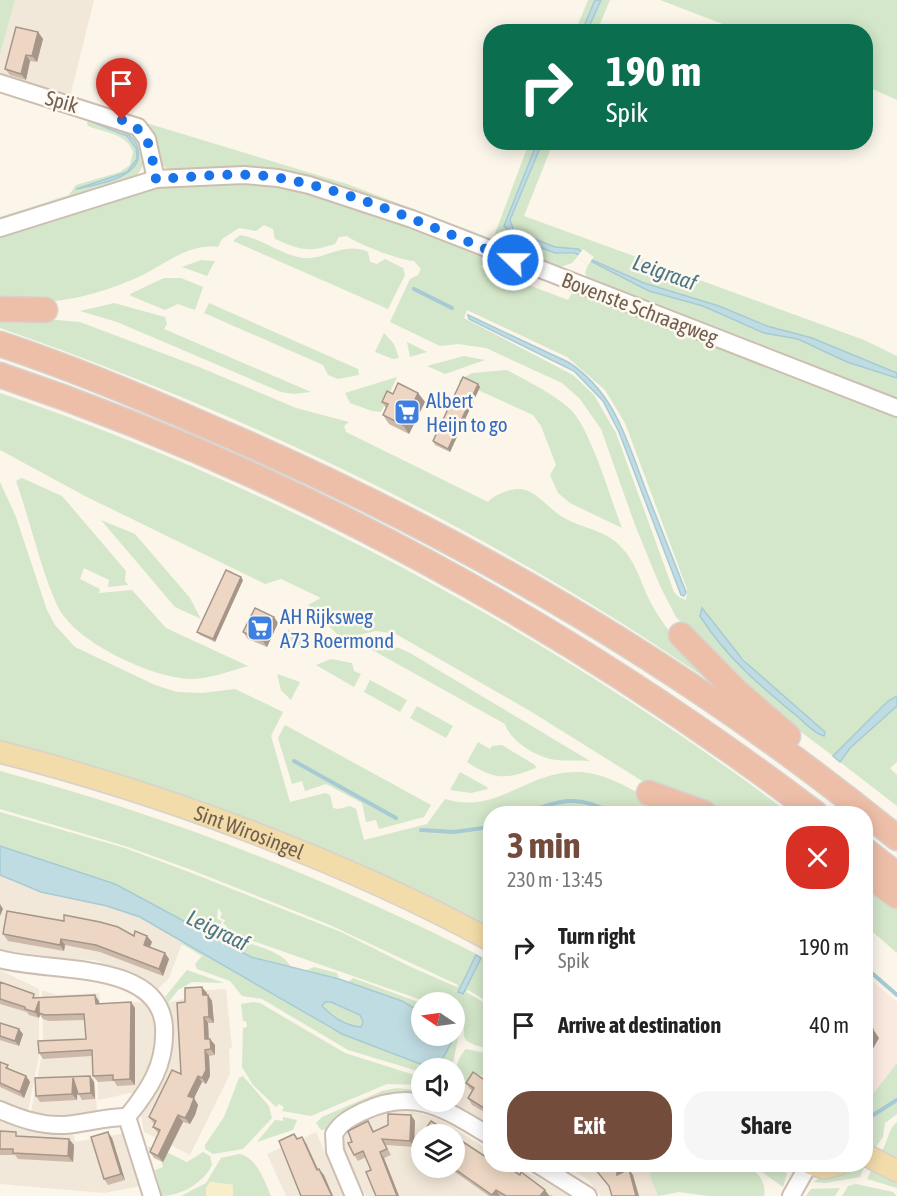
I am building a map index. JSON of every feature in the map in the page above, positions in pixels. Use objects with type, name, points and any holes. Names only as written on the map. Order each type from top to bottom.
[{"type":"highway","points":[[0,309],[45,310]]},
{"type":"highway","points":[[0,344],[124,390],[298,465],[462,548],[602,629],[674,675],[758,732],[857,806]]},
{"type":"highway","points":[[0,375],[113,417],[288,492],[446,573],[582,652],[743,758],[806,806]]},
{"type":"highway","points":[[681,635],[745,699],[840,778],[862,806]]},
{"type":"highway","points":[[649,793],[685,806]]},
{"type":"highway","points":[[873,818],[897,838]]},
{"type":"highway","points":[[873,856],[897,875]]},
{"type":"highway","points":[[873,878],[897,896]]},
{"type":"main road","name":"Sint Wirosingel","points":[[0,752],[135,792],[266,839],[392,892],[483,937]]},
{"type":"main road","points":[[873,1159],[897,1171]]},
{"type":"street","name":"Spik","points":[[0,83],[138,127],[147,139],[156,179]]},
{"type":"street","name":"Bovenste Schraagweg","points":[[0,228],[156,179],[244,175],[278,178],[344,195],[897,408]]},
{"type":"street","points":[[0,959],[33,967],[79,968],[99,972],[151,994],[159,1002],[165,1039],[161,1064],[152,1085],[127,1117]]},
{"type":"street","points":[[354,1196],[335,1151],[334,1134],[347,1119],[396,1100],[427,1103],[441,1108],[483,1132]]},
{"type":"street","points":[[0,1110],[23,1119],[46,1124],[65,1125],[107,1117],[127,1117]]},
{"type":"street","points":[[127,1117],[152,1196]]},
{"type":"street","points":[[550,1172],[588,1196]]},
{"type":"street","points":[[791,1196],[805,1172]]},
{"type":"shaded area","points":[[15,0],[94,0],[69,101],[0,77],[0,55]]},
{"type":"shaded area","points":[[0,875],[41,892],[127,911],[183,941],[169,978],[158,989],[141,978],[94,960],[34,958],[0,950]]},
{"type":"shaded area","points":[[0,970],[39,989],[39,1055],[28,1112],[0,1101]]},
{"type":"shaded area","points":[[873,982],[897,1002],[897,1063],[873,1094]]},
{"type":"shaded area","points":[[226,989],[232,1048],[229,1049],[230,1074],[190,1155],[144,1132],[141,1114],[164,1080],[172,1057],[174,1033],[168,1003],[187,998],[189,991]]},
{"type":"shaded area","points":[[42,990],[57,995],[99,993],[100,1003],[146,1002],[155,1021],[155,1054],[148,1073],[135,1092],[98,1100],[96,1048],[43,1052]]},
{"type":"shaded area","points":[[93,1052],[97,1111],[67,1116],[31,1112],[41,1059]]},
{"type":"shaded area","points":[[483,1075],[483,1122],[465,1110],[465,1080]]},
{"type":"shaded area","points":[[403,1109],[440,1119],[448,1124],[411,1124],[411,1178],[465,1178],[465,1135],[483,1147],[483,1172],[526,1172],[572,1196],[366,1196],[344,1149],[344,1138],[351,1127],[380,1113]]},
{"type":"shaded area","points":[[0,1119],[35,1130],[73,1132],[75,1142],[125,1133],[141,1186],[104,1193],[0,1184]]},
{"type":"shaded area","points":[[316,1132],[344,1196],[286,1196],[267,1154]]},
{"type":"shaded area","points":[[574,1172],[653,1172],[649,1174],[658,1196],[601,1196],[587,1179]]},
{"type":"green space","points":[[0,0],[15,0],[0,55]]},
{"type":"green space","points":[[588,0],[595,0],[585,24],[578,24]]},
{"type":"green space","points":[[601,0],[610,0],[600,24],[590,24]]},
{"type":"green space","points":[[660,0],[897,0],[897,100],[873,89],[873,24],[723,24]]},
{"type":"green space","points":[[87,105],[347,184],[493,239],[526,150],[534,150],[504,226],[560,254],[579,254],[649,291],[703,306],[798,339],[847,362],[897,378],[897,402],[590,283],[585,273],[588,265],[577,257],[572,263],[558,268],[373,199],[170,171],[157,161],[148,137]]},
{"type":"green space","points":[[90,119],[137,132],[145,162],[137,176],[0,222],[0,217],[69,195],[76,185],[120,172],[130,165],[133,152],[126,141],[114,134],[88,126],[87,122]],"holes":[[[92,123],[120,130],[129,136],[135,143],[138,150],[138,159],[127,172],[137,159],[136,148],[127,136]],[[127,172],[105,182],[76,189]]]},
{"type":"green space","points":[[539,150],[550,150],[524,216],[864,340],[897,356],[897,373],[812,338],[767,326],[719,306],[644,283],[592,260],[578,249],[555,247],[518,233],[510,223]]},
{"type":"green space","points":[[215,184],[284,186],[334,197],[487,256],[481,267],[568,300],[575,288],[897,414],[897,696],[888,701],[833,756],[757,699],[676,617],[660,586],[635,525],[601,429],[580,399],[562,383],[486,348],[458,344],[440,346],[390,322],[410,279],[418,275],[421,269],[414,261],[379,251],[347,236],[339,237],[335,244],[325,247],[298,248],[275,239],[273,229],[264,225],[256,231],[239,228],[222,239],[218,247],[185,252],[134,279],[85,296],[35,303],[0,302],[0,237],[166,186]],"holes":[[[467,310],[567,357],[605,390],[625,423],[687,589],[686,600],[674,592],[616,433],[594,395],[573,375],[464,318]],[[705,610],[717,631],[761,677],[780,702],[738,664],[700,616]]]},
{"type":"green space","points":[[240,235],[303,258],[359,249],[368,252],[370,262],[377,264],[385,259],[403,268],[405,275],[388,309],[233,241]]},
{"type":"green space","points":[[201,260],[215,261],[207,276],[182,267]]},
{"type":"green space","points":[[164,278],[181,278],[203,287],[195,310],[178,304],[165,310],[131,296],[130,294]]},
{"type":"green space","points":[[114,303],[165,317],[167,324],[164,329],[311,392],[294,394],[281,392],[117,322],[80,311]]},
{"type":"green space","points":[[209,303],[358,369],[359,375],[338,379],[328,375],[323,365],[204,313]]},
{"type":"green space","points":[[0,315],[80,322],[199,367],[296,408],[349,422],[344,426],[346,432],[488,502],[512,490],[526,490],[558,514],[609,537],[623,549],[634,564],[652,605],[668,630],[730,695],[645,638],[558,584],[378,486],[191,401],[0,328]]},
{"type":"green space","points":[[384,333],[394,344],[399,358],[393,359],[375,352]]},
{"type":"green space","points":[[407,342],[427,352],[410,357]]},
{"type":"green space","points":[[464,356],[485,360],[445,374],[427,366]]},
{"type":"green space","points":[[507,370],[556,398],[578,418],[592,447],[622,528],[570,503],[558,493],[550,475],[556,465],[541,426],[533,415],[458,381],[472,373]]},
{"type":"green space","points":[[397,377],[381,412],[350,403],[345,393]]},
{"type":"green space","points":[[0,393],[104,431],[207,473],[411,572],[510,628],[607,687],[700,749],[779,806],[699,806],[647,784],[530,711],[396,634],[376,631],[346,638],[339,636],[308,605],[321,598],[281,579],[265,584],[85,496],[0,450]]},
{"type":"green space","points":[[22,478],[62,496],[126,571],[125,581],[128,585],[108,587],[109,580],[84,568],[80,579],[100,589],[99,593],[132,590],[166,628],[248,666],[205,678],[174,677],[116,656],[80,633],[67,620],[52,593],[16,481]]},
{"type":"green space","points":[[0,482],[16,517],[47,610],[55,625],[75,647],[155,685],[177,692],[202,693],[235,689],[283,712],[271,736],[290,802],[325,793],[330,795],[333,808],[350,806],[356,809],[364,840],[427,824],[445,799],[464,802],[481,801],[559,774],[577,772],[603,777],[662,806],[483,806],[483,925],[354,863],[0,743]]},
{"type":"green space","points":[[101,520],[135,534],[190,598],[201,619],[175,607]]},
{"type":"green space","points":[[288,630],[300,634],[303,645],[281,650]]},
{"type":"green space","points":[[372,644],[399,648],[410,653],[590,761],[549,759],[525,748],[512,737],[505,724],[367,647]]},
{"type":"green space","points":[[331,659],[352,663],[354,671],[361,674],[354,687],[316,665]]},
{"type":"green space","points":[[277,674],[300,682],[291,700],[281,690]]},
{"type":"green space","points":[[370,680],[407,700],[400,712],[364,692]]},
{"type":"green space","points":[[417,706],[453,726],[446,738],[410,718]]},
{"type":"green space","points":[[897,706],[897,762],[890,768],[897,775],[897,806],[840,762],[850,748]]},
{"type":"green space","points":[[285,725],[431,805],[424,817],[379,829],[376,820],[366,822],[362,803],[326,784],[305,791],[302,781],[292,784],[278,738]]},
{"type":"green space","points":[[478,742],[490,749],[492,746],[502,745],[535,765],[536,768],[508,776],[485,772],[467,762]]},
{"type":"green space","points":[[0,771],[126,808],[250,853],[372,904],[483,958],[483,999],[468,990],[466,992],[483,1002],[483,1047],[465,1038],[464,992],[481,958],[477,955],[458,992],[453,990],[457,992],[411,992],[411,996],[225,931],[227,926],[223,924],[225,920],[220,918],[222,913],[218,908],[217,919],[222,921],[220,925],[224,927],[223,930],[208,931],[278,954],[291,968],[251,957],[115,884],[0,846],[0,812],[125,848],[189,872],[341,932],[411,967],[457,987],[458,985],[330,925],[125,846],[0,809]]},
{"type":"green space","points":[[460,772],[488,789],[471,793],[450,790]]},
{"type":"green space","points":[[873,889],[897,908],[897,953],[873,932]]},
{"type":"green space","points":[[183,941],[333,1030],[411,1060],[411,1069],[348,1050],[262,999],[242,996],[230,981],[197,969],[195,964],[202,956],[182,944]]},
{"type":"green space","points":[[314,967],[337,973],[339,979],[305,971]]},
{"type":"green space","points":[[187,970],[224,983],[192,982],[178,990],[168,1003],[165,997]]},
{"type":"green space","points":[[353,978],[411,999],[411,1006],[402,1001],[348,982]]},
{"type":"green space","points":[[325,1002],[331,1002],[360,1015],[363,1022],[361,1027],[335,1019],[322,1006]]},
{"type":"green space","points":[[260,1003],[345,1053],[411,1074],[411,1085],[387,1084],[311,1116],[282,1111],[284,1107],[279,1104],[276,1107],[253,1085],[242,1067],[243,1028],[247,1027],[246,1021],[243,1021],[241,1004]]},
{"type":"green space","points":[[447,1046],[457,1046],[454,1058],[436,1058]]},
{"type":"green space","points":[[466,1049],[483,1053],[483,1075],[465,1080],[465,1058],[460,1058]]},
{"type":"green space","points":[[897,1063],[897,1114],[885,1123],[883,1137],[875,1148],[873,1146],[873,1094]]},
{"type":"green space","points":[[243,1076],[269,1106],[272,1118],[243,1149],[213,1154],[205,1149],[205,1145],[224,1117],[239,1078]]},
{"type":"green space","points":[[396,1088],[411,1089],[411,1098],[331,1129],[321,1130],[316,1123],[322,1117],[382,1091]]},
{"type":"green space","points":[[283,1117],[297,1120],[293,1130],[257,1142],[275,1120],[283,1121]]},
{"type":"green space","points":[[897,1122],[897,1161],[881,1152]]},
{"type":"green space","points":[[148,1147],[156,1147],[187,1162],[203,1152],[210,1156],[212,1165],[191,1187],[177,1194],[162,1196],[155,1170],[163,1167],[159,1153],[151,1155]]},
{"type":"green space","points":[[239,1154],[251,1160],[255,1165],[271,1196],[233,1196],[233,1185],[211,1182],[206,1188],[206,1196],[181,1196],[206,1183],[221,1158]]},
{"type":"green space","points":[[653,1172],[756,1172],[765,1191],[764,1196],[709,1196],[679,1192],[658,1196],[649,1174]]},
{"type":"green space","points":[[762,1172],[786,1172],[783,1187]]},
{"type":"green space","points":[[862,1172],[860,1177],[825,1183],[814,1182],[823,1174]]},
{"type":"green space","points":[[870,1172],[873,1172],[897,1182],[897,1188],[867,1179]]},
{"type":"green space","points":[[856,1184],[893,1192],[897,1196],[842,1196],[848,1186]]},
{"type":"green space","points":[[840,1188],[835,1196],[806,1196],[811,1189]]},
{"type":"sand","points":[[210,1182],[233,1185],[233,1196],[206,1196],[206,1188]]},
{"type":"water","points":[[595,0],[601,0],[590,24],[585,24]]},
{"type":"water","points":[[92,122],[129,135],[137,147],[138,160],[126,174],[106,182],[76,189],[127,172],[137,159],[136,148],[127,136]]},
{"type":"water","points":[[534,150],[539,150],[510,220],[514,231],[555,247],[578,249],[592,260],[644,283],[719,306],[767,326],[812,338],[897,373],[897,378],[847,362],[798,339],[764,333],[703,306],[649,291],[575,253],[555,253],[516,238],[504,226]]},
{"type":"water","points":[[468,315],[568,362],[598,388],[626,437],[686,592],[684,596],[681,595],[619,432],[603,401],[574,371],[469,319]]},
{"type":"water","points":[[702,608],[743,660],[825,732],[824,736],[798,717],[732,658],[700,616]]},
{"type":"water","points":[[897,696],[897,706],[850,748],[840,762],[833,756],[888,701]]},
{"type":"water","points":[[0,846],[115,884],[251,957],[339,979],[402,1001],[411,1006],[411,1046],[450,1046],[443,1058],[411,1058],[411,1060],[342,1034],[140,917],[107,906],[41,892],[0,875]],"holes":[[[325,1002],[331,1002],[360,1015],[363,1022],[361,1027],[349,1025],[322,1006]]]},
{"type":"water","points":[[476,955],[481,958],[464,992],[458,992]]},
{"type":"pier","points":[[583,249],[594,257],[588,265],[577,257]]},
{"type":"building","points":[[16,27],[38,32],[32,56],[26,55],[21,74],[5,69]]},
{"type":"building","points":[[463,377],[478,384],[448,449],[433,441]]},
{"type":"building","points":[[398,383],[418,393],[403,425],[383,415],[388,404],[382,402],[387,391],[393,394]]},
{"type":"building","points":[[226,570],[241,577],[213,639],[197,632]]},
{"type":"building","points":[[255,608],[274,617],[263,641],[243,632]]},
{"type":"building","points":[[7,911],[64,921],[64,915],[100,922],[118,927],[134,936],[135,931],[147,936],[144,945],[165,953],[159,969],[96,945],[61,939],[60,945],[3,934]]},
{"type":"building","points":[[0,982],[34,994],[33,998],[95,995],[96,1004],[131,1002],[130,1079],[113,1080],[113,1075],[93,1076],[92,1050],[39,1053],[38,1041],[86,1039],[84,1014],[45,1015],[39,1013],[39,1001],[35,1012],[25,1009],[25,1007],[0,999]]},
{"type":"building","points":[[202,987],[203,995],[208,995],[209,1017],[204,1017],[205,1039],[210,1039],[211,1049],[205,1050],[206,1070],[202,1078],[198,1076],[188,1096],[194,1098],[185,1118],[178,1115],[158,1156],[150,1152],[160,1130],[153,1127],[156,1121],[149,1117],[172,1070],[181,1074],[177,1003],[185,1002],[185,988]]},
{"type":"building","points":[[0,1023],[19,1029],[15,1041],[0,1036]]},
{"type":"building","points":[[0,1062],[8,1065],[6,1068],[26,1076],[20,1092],[0,1083]]},
{"type":"building","points":[[473,1072],[483,1079],[483,1108],[468,1098],[474,1088],[466,1083]]},
{"type":"building","points":[[90,1076],[91,1093],[78,1094],[73,1078],[72,1094],[36,1096],[35,1078]]},
{"type":"building","points":[[388,1114],[411,1115],[410,1141],[382,1139],[387,1149],[380,1152],[397,1196],[376,1196],[366,1172],[371,1170],[363,1151],[354,1155],[348,1143],[352,1142],[348,1131],[368,1121],[373,1132],[388,1125]]},
{"type":"building","points":[[0,1131],[16,1132],[16,1136],[69,1139],[68,1156],[13,1153],[13,1149],[0,1149]]},
{"type":"building","points":[[108,1132],[121,1174],[104,1179],[91,1137]]},
{"type":"building","points":[[294,1134],[297,1139],[302,1137],[332,1196],[301,1196],[279,1141]]},
{"type":"building","points":[[465,1143],[483,1155],[483,1172],[515,1172],[520,1175],[521,1172],[545,1190],[540,1196],[506,1196],[496,1190],[492,1195],[465,1176]]},
{"type":"building","points":[[598,1172],[617,1172],[617,1175],[630,1172],[636,1196],[612,1196],[609,1186]]},
{"type":"waterway","points":[[414,289],[452,308]]},
{"type":"waterway","points":[[294,761],[396,818]]},
{"type":"waterway","points":[[547,806],[570,801],[598,806]]},
{"type":"waterway","points":[[421,830],[454,832],[483,828]]},
{"type":"waterway","points":[[873,974],[897,995]]},
{"type":"waterway","points":[[873,1115],[897,1100]]},
{"type":"place","name":"Albert Heijn to go","points":[[407,412]]},
{"type":"place","name":"AH Rijksweg A73 Roermond","points":[[260,628]]},
{"type":"route","points":[[122,120],[138,127],[147,139],[156,179],[244,175],[278,178],[309,185],[412,219],[513,260]]},
{"type":"water label","name":"Leigraaf","points":[[665,272]]},
{"type":"water label","name":"Leigraaf","points":[[218,930]]}]
